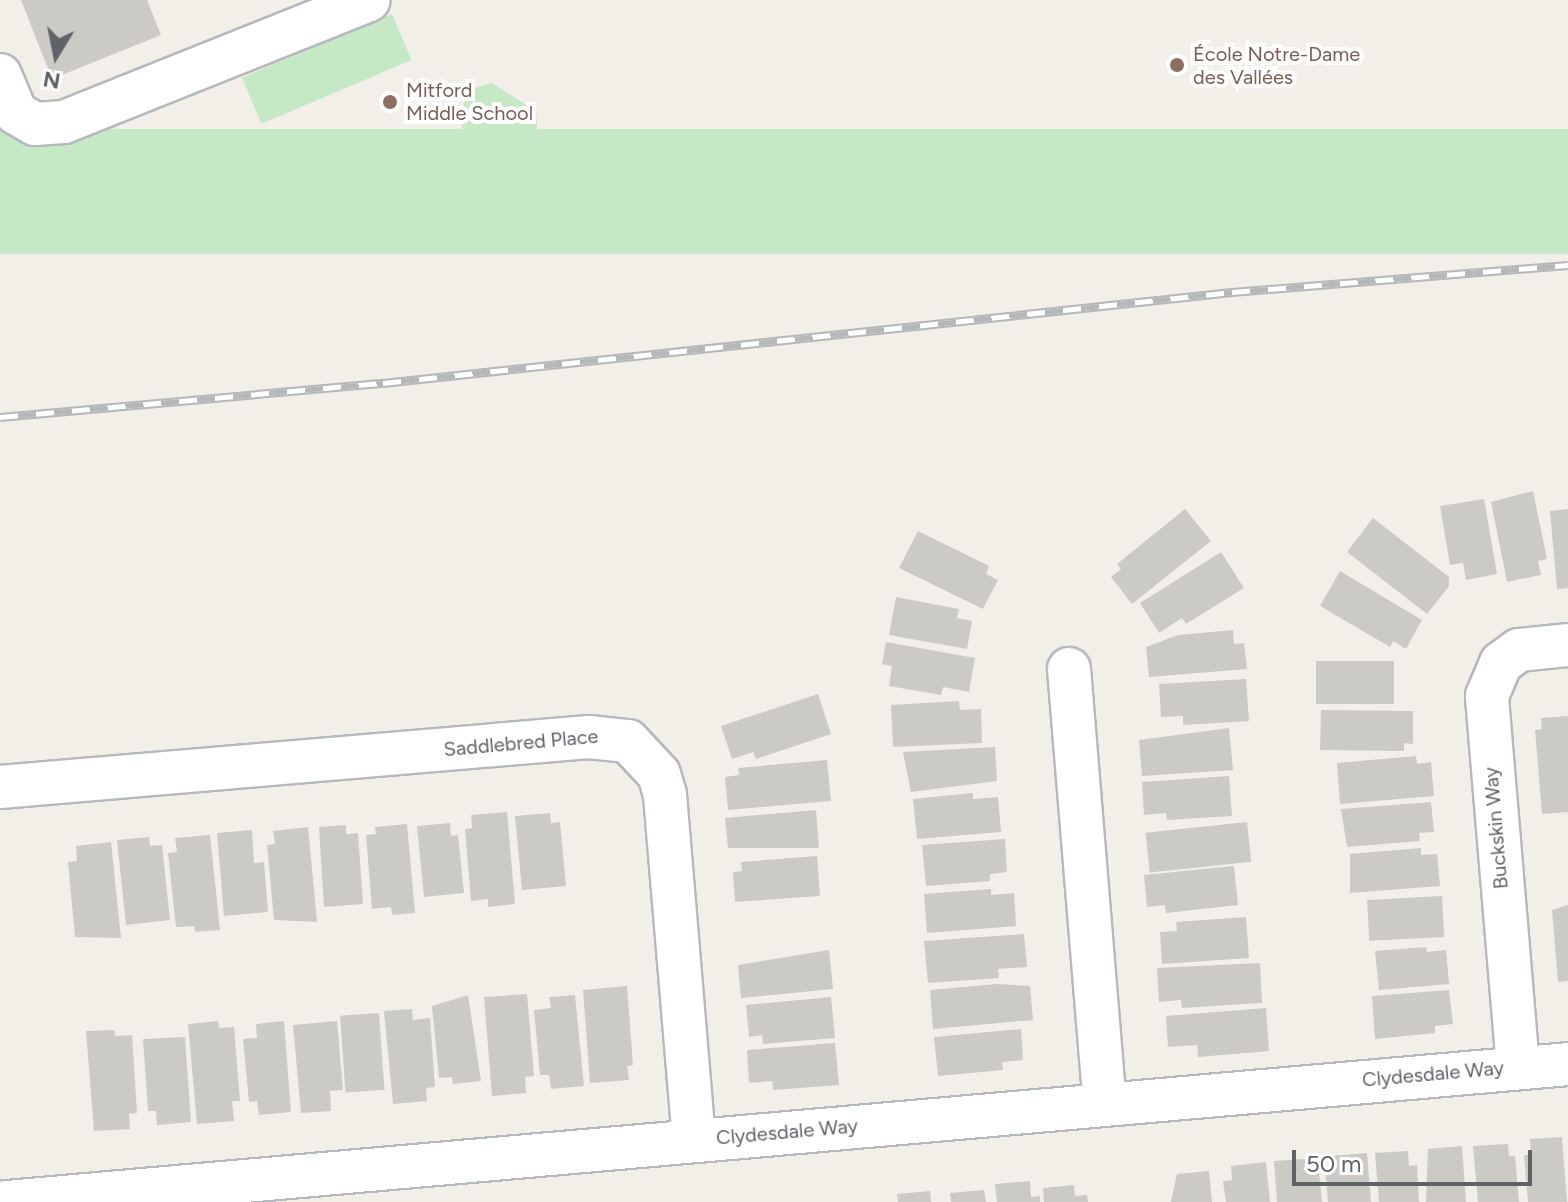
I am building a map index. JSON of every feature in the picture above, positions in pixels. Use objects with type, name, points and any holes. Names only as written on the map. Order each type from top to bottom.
[{"type":"street","points":[[0,75],[16,113],[35,124],[64,122],[369,0]]},
{"type":"street","name":"Buckskin Way","points":[[1518,1067],[1487,696],[1501,663],[1519,650],[1568,645]]},
{"type":"street","points":[[1069,669],[1105,1104]]},
{"type":"street","name":"Saddlebred Place","points":[[0,787],[589,737],[628,741],[659,774],[665,795],[694,1140]]},
{"type":"street","name":"Clydesdale Way","points":[[7,1202],[282,1190],[694,1140],[1568,1064]]},
{"type":"green space","points":[[392,14],[412,60],[261,124],[242,78]]},
{"type":"green space","points":[[492,83],[536,111],[538,137],[517,160],[488,160],[465,139],[460,117],[468,90]]},
{"type":"green space","points":[[0,129],[1568,129],[1568,254],[0,254]]},
{"type":"green space","points":[[426,148],[431,193],[382,198],[377,153]]},
{"type":"building","points":[[21,0],[147,0],[161,35],[52,79]]},
{"type":"building","points":[[1533,491],[1547,559],[1538,561],[1541,575],[1507,582],[1491,502]]},
{"type":"building","points":[[1484,499],[1497,574],[1466,580],[1463,563],[1450,565],[1440,506]]},
{"type":"building","points":[[1185,509],[1211,541],[1132,604],[1111,577],[1121,569],[1117,564]]},
{"type":"building","points":[[1568,509],[1568,588],[1557,589],[1550,511]]},
{"type":"building","points":[[1373,518],[1449,577],[1449,586],[1427,614],[1347,552]]},
{"type":"building","points":[[918,531],[989,566],[986,574],[998,580],[983,609],[899,568]]},
{"type":"building","points":[[1221,552],[1244,588],[1186,624],[1182,618],[1159,633],[1140,603]]},
{"type":"building","points":[[1340,571],[1422,620],[1406,649],[1393,641],[1390,647],[1320,606]]},
{"type":"building","points":[[896,597],[959,609],[957,618],[972,621],[967,649],[889,635]]},
{"type":"building","points":[[1233,630],[1234,644],[1244,643],[1247,669],[1149,677],[1146,647],[1178,635]]},
{"type":"building","points":[[886,642],[975,658],[969,692],[943,687],[941,695],[889,686],[892,666],[882,664]]},
{"type":"building","points":[[1316,661],[1394,661],[1394,704],[1316,704]]},
{"type":"building","points":[[1246,679],[1249,721],[1183,725],[1183,716],[1161,717],[1159,684]]},
{"type":"building","points":[[818,694],[831,734],[756,759],[753,752],[732,759],[721,726]]},
{"type":"building","points":[[959,701],[960,710],[981,709],[982,743],[893,747],[891,705]]},
{"type":"building","points":[[1321,710],[1413,711],[1413,744],[1404,743],[1404,751],[1320,750]]},
{"type":"building","points":[[1568,716],[1568,812],[1542,814],[1535,730],[1542,729],[1541,718]]},
{"type":"building","points":[[1229,728],[1233,770],[1142,776],[1139,740]]},
{"type":"building","points":[[995,747],[997,781],[911,792],[903,752]]},
{"type":"building","points":[[1416,756],[1417,764],[1431,762],[1434,796],[1340,804],[1337,763]]},
{"type":"building","points":[[827,760],[831,801],[728,810],[725,777],[739,775],[738,768]]},
{"type":"building","points":[[1229,776],[1232,816],[1167,820],[1166,813],[1144,815],[1142,782]]},
{"type":"building","points":[[973,793],[973,799],[998,797],[1001,832],[917,839],[913,799]]},
{"type":"building","points":[[1431,802],[1434,832],[1419,833],[1420,841],[1347,847],[1341,809]]},
{"type":"building","points":[[816,810],[819,848],[728,848],[725,818]]},
{"type":"building","points":[[507,812],[515,904],[488,907],[488,899],[471,901],[465,829],[472,828],[471,815]]},
{"type":"building","points":[[550,813],[551,823],[560,822],[566,886],[522,890],[515,816]]},
{"type":"building","points":[[1247,822],[1251,862],[1150,872],[1146,833]]},
{"type":"building","points":[[450,823],[451,836],[458,835],[464,893],[424,897],[417,826]]},
{"type":"building","points":[[407,824],[415,913],[392,915],[391,907],[372,909],[366,835],[376,834],[375,827]]},
{"type":"building","points":[[346,825],[346,834],[358,833],[363,904],[324,907],[319,827]]},
{"type":"building","points":[[308,827],[317,922],[274,920],[267,845],[275,844],[273,831]]},
{"type":"building","points":[[252,830],[254,863],[264,862],[268,912],[224,916],[217,833]]},
{"type":"building","points":[[210,835],[220,930],[195,932],[194,926],[176,927],[168,853],[177,852],[175,838]]},
{"type":"building","points":[[149,837],[150,846],[162,845],[170,920],[126,925],[117,840]]},
{"type":"building","points":[[1005,839],[1007,872],[990,874],[990,881],[926,886],[922,845]]},
{"type":"building","points":[[111,842],[121,938],[75,937],[68,862],[77,861],[76,846]]},
{"type":"building","points":[[1421,848],[1421,855],[1437,854],[1440,886],[1350,893],[1350,854]]},
{"type":"building","points":[[817,856],[820,896],[735,902],[733,872],[742,871],[741,862]]},
{"type":"building","points":[[1234,866],[1238,905],[1166,913],[1165,905],[1147,907],[1144,875]]},
{"type":"building","points":[[991,889],[991,895],[1014,893],[1016,926],[927,933],[924,894]]},
{"type":"building","points":[[1442,896],[1444,937],[1369,941],[1367,900]]},
{"type":"building","points":[[1568,905],[1568,981],[1558,982],[1552,910]]},
{"type":"building","points":[[1246,917],[1249,958],[1162,964],[1160,932],[1177,931],[1176,922]]},
{"type":"building","points":[[1024,934],[1027,967],[998,969],[999,978],[928,983],[924,941]]},
{"type":"building","points":[[1426,947],[1427,952],[1446,950],[1449,984],[1379,990],[1375,951]]},
{"type":"building","points":[[829,950],[833,989],[741,998],[738,965]]},
{"type":"building","points":[[1260,963],[1262,1003],[1182,1008],[1181,1000],[1159,1002],[1157,968]]},
{"type":"building","points":[[997,984],[1030,986],[1033,1020],[933,1029],[930,990]]},
{"type":"building","points":[[627,986],[633,1065],[627,1066],[629,1080],[590,1083],[583,990]]},
{"type":"building","points":[[1449,990],[1453,1024],[1435,1026],[1435,1033],[1375,1039],[1372,996]]},
{"type":"building","points":[[527,994],[534,1076],[525,1077],[526,1093],[492,1096],[484,997]]},
{"type":"building","points":[[468,995],[481,1081],[453,1084],[452,1077],[439,1078],[432,1006]]},
{"type":"building","points":[[575,995],[584,1086],[551,1089],[549,1075],[540,1075],[534,1010],[551,1008],[549,997]]},
{"type":"building","points":[[831,997],[835,1038],[763,1044],[762,1035],[749,1037],[746,1005]]},
{"type":"building","points":[[1266,1008],[1269,1051],[1198,1057],[1197,1045],[1168,1047],[1166,1016]]},
{"type":"building","points":[[412,1009],[413,1020],[430,1018],[435,1087],[426,1088],[427,1101],[393,1104],[384,1011]]},
{"type":"building","points":[[379,1013],[384,1090],[345,1093],[340,1016]]},
{"type":"building","points":[[218,1021],[219,1028],[234,1027],[240,1101],[232,1101],[234,1121],[197,1124],[188,1024]]},
{"type":"building","points":[[284,1021],[291,1112],[259,1115],[257,1101],[249,1102],[243,1039],[257,1038],[256,1024]]},
{"type":"building","points":[[337,1021],[343,1090],[330,1091],[331,1111],[301,1113],[293,1025]]},
{"type":"building","points":[[1021,1029],[1023,1060],[1002,1062],[1003,1070],[938,1076],[934,1037]]},
{"type":"building","points":[[114,1030],[115,1036],[132,1035],[137,1113],[129,1114],[130,1129],[94,1131],[86,1031]]},
{"type":"building","points":[[185,1037],[191,1122],[157,1125],[156,1111],[148,1111],[143,1039]]},
{"type":"building","points":[[835,1043],[839,1085],[773,1090],[772,1081],[749,1083],[747,1050]]},
{"type":"building","points":[[1562,1137],[1567,1202],[1528,1202],[1524,1155],[1531,1155],[1530,1139]]},
{"type":"building","points":[[1508,1144],[1509,1156],[1515,1156],[1519,1202],[1478,1202],[1473,1146]]},
{"type":"building","points":[[1462,1146],[1466,1202],[1426,1202],[1428,1149]]},
{"type":"building","points":[[1408,1151],[1409,1166],[1417,1165],[1419,1202],[1379,1202],[1375,1153]]},
{"type":"building","points":[[1367,1153],[1371,1202],[1328,1202],[1325,1167],[1332,1166],[1331,1156]]},
{"type":"building","points":[[1305,1159],[1306,1172],[1319,1171],[1322,1202],[1277,1202],[1274,1161]]},
{"type":"building","points":[[1266,1162],[1270,1202],[1226,1202],[1223,1181],[1232,1180],[1231,1166]]},
{"type":"building","points":[[1209,1171],[1212,1202],[1171,1202],[1177,1174]]},
{"type":"building","points":[[1030,1181],[1031,1197],[1040,1196],[1040,1202],[997,1202],[995,1184]]},
{"type":"building","points":[[1074,1185],[1075,1196],[1087,1195],[1088,1202],[1044,1202],[1043,1188]]},
{"type":"building","points":[[984,1190],[986,1202],[951,1202],[950,1193]]},
{"type":"building","points":[[930,1191],[931,1202],[898,1202],[897,1194]]},
{"type":"railway","points":[[0,417],[383,383],[1232,292],[1568,265]]},
{"type":"place","name":"École Notre-Dame des Vallées","points":[[1177,65]]},
{"type":"place","name":"Mitford Middle School","points":[[390,102]]}]
